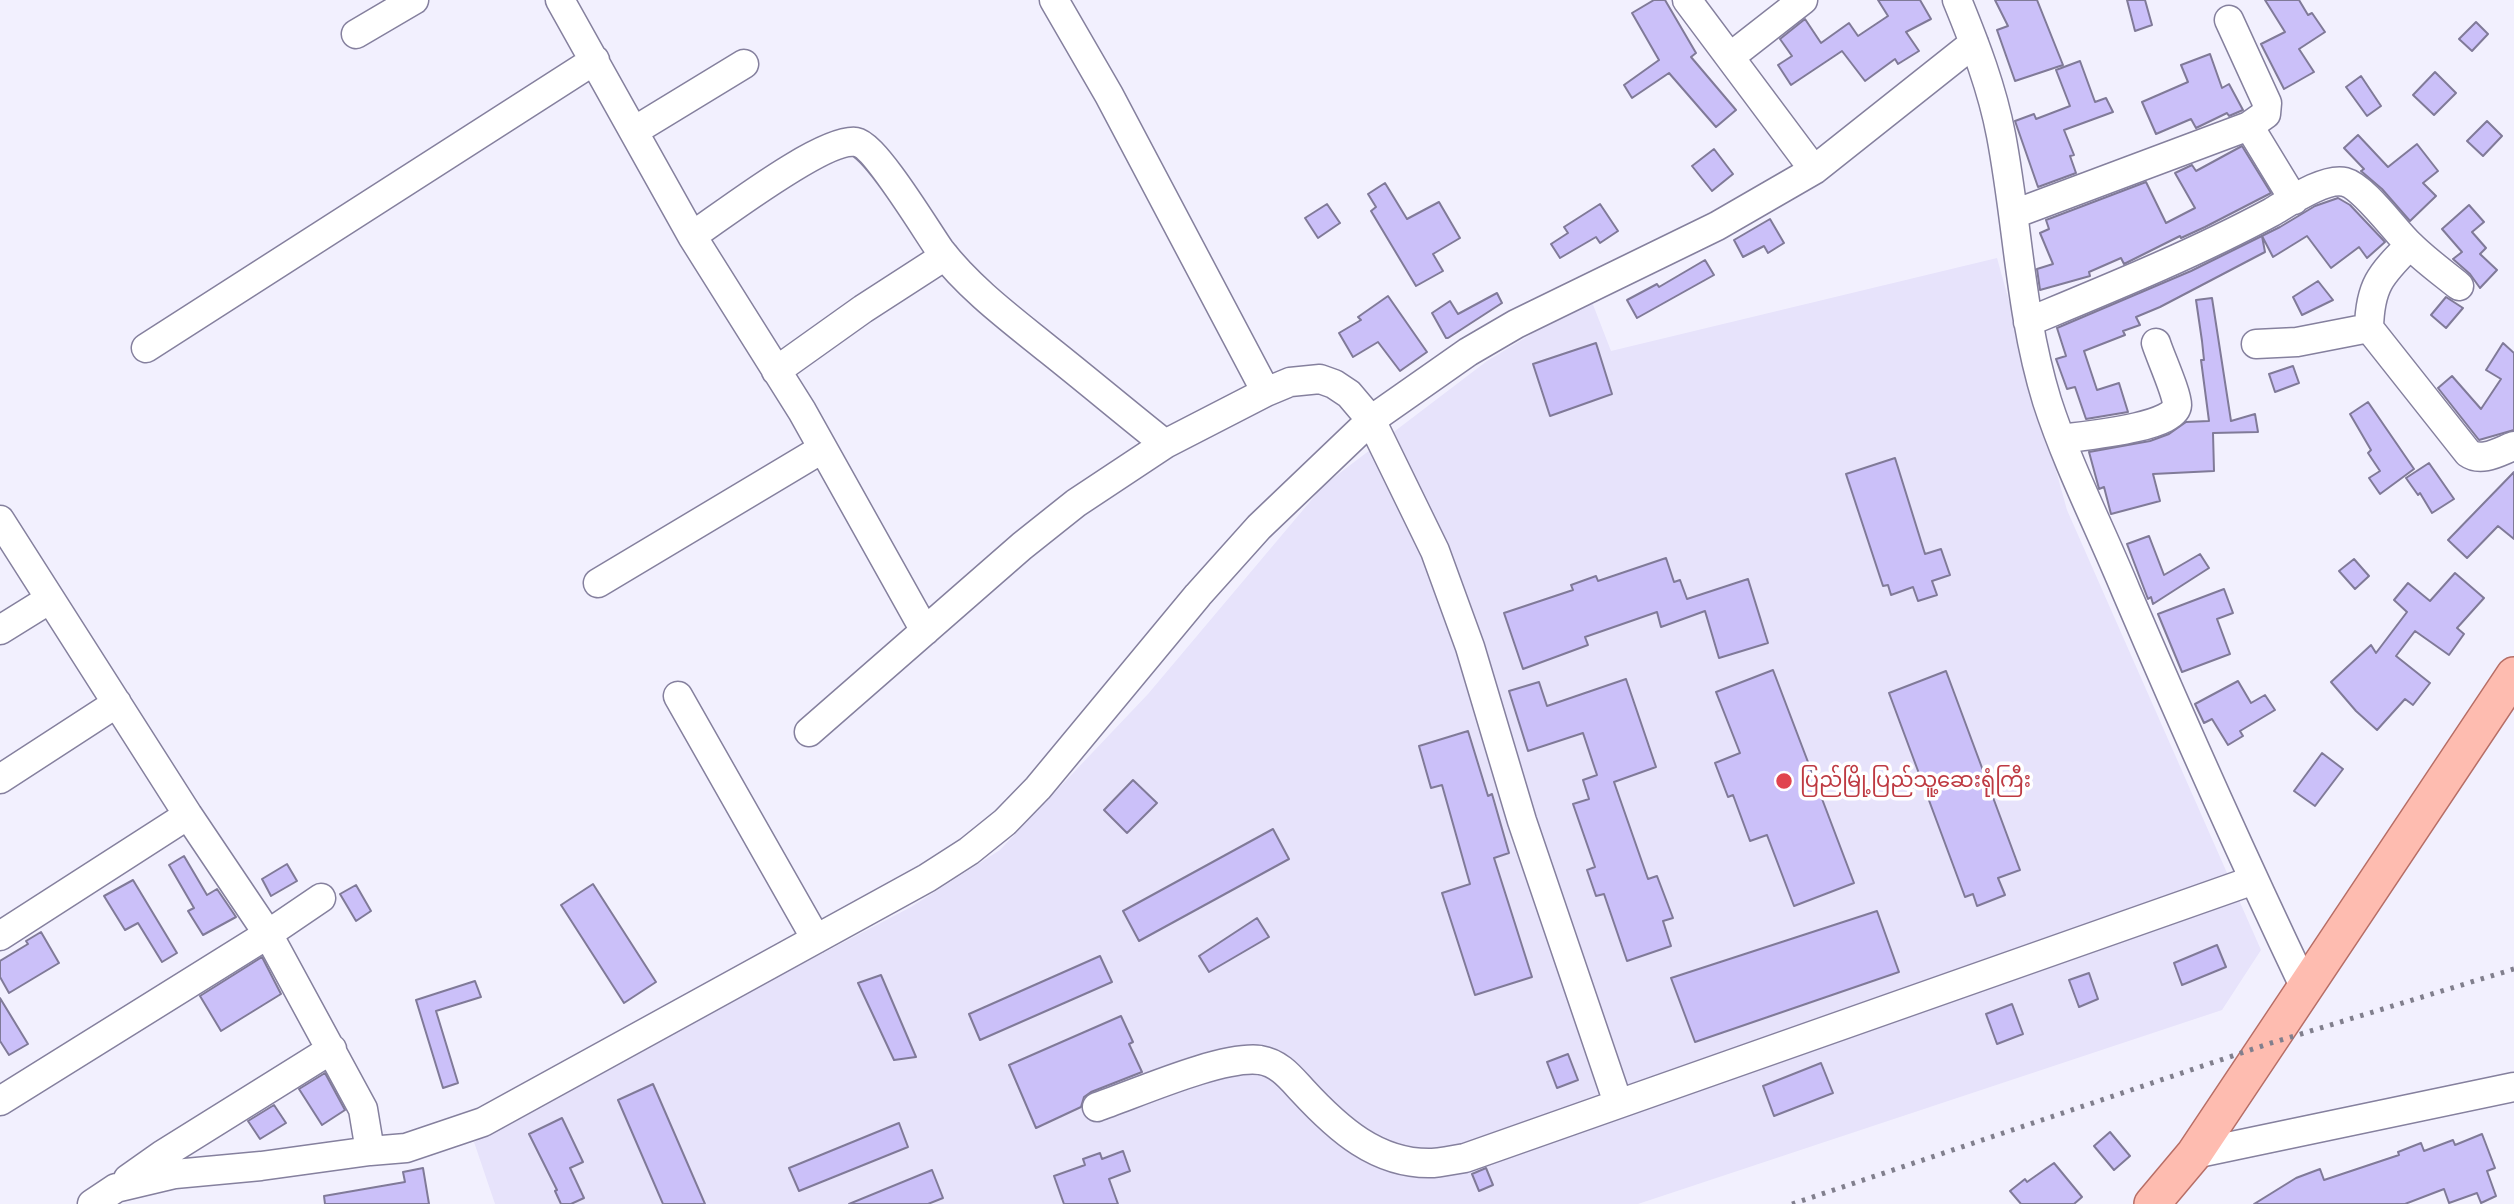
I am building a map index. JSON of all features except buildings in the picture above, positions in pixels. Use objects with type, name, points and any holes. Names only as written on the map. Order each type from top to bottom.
[{"type":"main road","points":[[2152,1204],[2268,1044],[2304,986],[2514,675]]},
{"type":"main road","points":[[2129,1204],[2195,1146]]},
{"type":"street","points":[[356,34],[414,0]]},
{"type":"street","points":[[560,0],[692,236],[776,370],[925,631]]},
{"type":"street","points":[[1055,0],[1109,95],[1266,392]]},
{"type":"street","points":[[1687,0],[1814,170]]},
{"type":"street","points":[[1730,57],[1803,0]]},
{"type":"street","points":[[1957,0],[1989,86],[2001,135],[2028,322],[2047,399],[2061,439],[2254,880],[2304,986]]},
{"type":"street","points":[[2014,214],[2249,126],[2266,114],[2267,103],[2229,20]]},
{"type":"street","points":[[116,1188],[175,1174],[406,1148],[483,1122],[927,878],[969,851],[1005,822],[1038,788],[1182,614],[1259,527],[1371,420],[1468,352],[1516,324],[1717,226],[1814,170],[1974,43]]},
{"type":"street","points":[[146,348],[595,60]]},
{"type":"street","points":[[635,131],[744,64]]},
{"type":"street","points":[[2249,126],[2294,200]]},
{"type":"street","points":[[692,236],[807,159],[844,143],[856,142],[864,145],[879,160],[945,256],[976,288],[1165,444]]},
{"type":"street","points":[[2028,322],[2201,246],[2317,187],[2344,181],[2359,191],[2410,245],[2459,286]]},
{"type":"street","points":[[2410,245],[2383,275],[2373,291],[2370,328],[2468,453],[2477,457],[2490,456],[2514,446]]},
{"type":"street","points":[[776,370],[945,256]]},
{"type":"street","points":[[2256,344],[2297,342],[2370,328]]},
{"type":"street","points":[[2061,439],[2146,425],[2162,421],[2172,414],[2177,402],[2156,343]]},
{"type":"street","points":[[809,732],[975,584],[1076,503],[1165,444],[1290,382],[1320,379],[1334,384],[1349,394],[1371,420],[1435,551],[1470,647],[1522,821],[1618,1103]]},
{"type":"street","points":[[598,583],[822,449]]},
{"type":"street","points":[[0,520],[188,815],[268,934],[363,1109],[370,1151]]},
{"type":"street","points":[[0,630],[50,599]]},
{"type":"street","points":[[678,696],[816,939]]},
{"type":"street","points":[[0,779],[117,703]]},
{"type":"street","points":[[0,936],[188,815]]},
{"type":"street","points":[[1097,1107],[1231,1062],[1261,1060],[1274,1063],[1286,1073],[1336,1126],[1364,1146],[1393,1158],[1432,1163],[1465,1158],[2254,880]]},
{"type":"street","points":[[0,1101],[321,898]]},
{"type":"street","points":[[92,1204],[162,1154],[332,1049]]},
{"type":"street","points":[[2195,1146],[2514,1087]]},
{"type":"shaded area","points":[[1997,258],[2067,510],[2261,950],[2222,1010],[1638,1204],[495,1204],[474,1142],[676,1030],[911,907],[1000,850],[1148,694],[1324,485],[1487,361],[1558,318],[1592,302],[1611,351]]},
{"type":"railway","points":[[1792,1204],[2268,1044],[2514,969]]},
{"type":"place","name":"ပြည်မြို့ပြည်သူ့ဆေးရုံကြီး","points":[[1784,781]]}]
